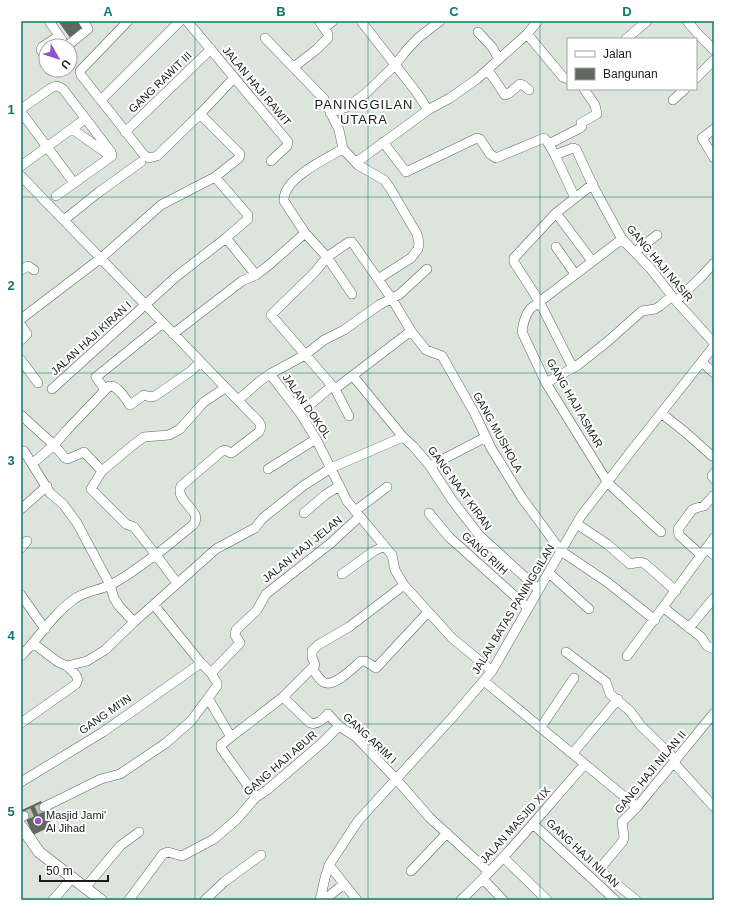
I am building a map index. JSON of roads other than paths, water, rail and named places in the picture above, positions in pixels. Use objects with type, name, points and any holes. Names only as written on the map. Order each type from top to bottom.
[{"type":"main road","points":[[22,820],[39,852],[101,900]]},
{"type":"street","points":[[49,21],[59,36],[56,38]]},
{"type":"street","points":[[77,38],[88,29],[82,21]]},
{"type":"street","points":[[128,21],[83,66],[80,71],[81,75],[125,132],[148,158],[157,156],[234,78]]},
{"type":"street","points":[[101,100],[180,21]]},
{"type":"street","points":[[294,67],[327,40],[328,34],[322,25],[333,21]]},
{"type":"street","points":[[361,21],[428,110]]},
{"type":"street","points":[[330,113],[347,108],[364,94],[395,65],[418,38],[440,21]]},
{"type":"street","points":[[355,161],[361,159],[428,110],[450,98],[488,70],[527,34],[538,21]]},
{"type":"street","points":[[627,38],[647,21]]},
{"type":"street","points":[[688,21],[695,37]]},
{"type":"street","name":"JALAN HAJI RAWIT","points":[[191,22],[234,78],[288,142],[287,146],[271,161]]},
{"type":"street","points":[[478,32],[492,47],[499,59]]},
{"type":"street","points":[[527,34],[563,77],[567,79]]},
{"type":"street","points":[[265,38],[324,99],[339,130],[344,149],[350,158],[361,167],[384,180],[416,234],[419,243],[418,249],[411,258],[378,279]]},
{"type":"street","points":[[697,38],[714,50]]},
{"type":"street","name":"GANG RAWIT III","points":[[125,132],[211,49]]},
{"type":"street","points":[[697,77],[714,60]]},
{"type":"street","points":[[488,70],[505,95],[520,84],[529,90]]},
{"type":"street","points":[[21,109],[51,88],[59,86],[63,89],[111,152],[112,156]]},
{"type":"street","points":[[549,144],[580,128],[582,126],[581,123],[597,114],[595,105],[585,90]]},
{"type":"street","points":[[673,100],[684,90]]},
{"type":"street","points":[[21,112],[74,183]]},
{"type":"street","points":[[21,319],[101,258],[162,205],[216,177],[239,158],[240,154],[200,114]]},
{"type":"street","points":[[21,166],[85,119]]},
{"type":"street","points":[[72,129],[112,156]]},
{"type":"street","points":[[714,129],[702,138],[714,158]]},
{"type":"street","points":[[383,142],[406,172],[476,138],[480,139],[490,154],[496,158],[544,138],[549,144],[575,198]]},
{"type":"street","name":"GANG HAJI NASIR","points":[[554,155],[573,148],[576,149],[622,238],[636,252],[714,345]]},
{"type":"street","points":[[344,149],[313,166],[290,186],[286,191],[284,201],[305,233],[327,257],[352,294]]},
{"type":"street","points":[[56,196],[112,156]]},
{"type":"street","points":[[64,220],[99,192],[141,162]]},
{"type":"street","points":[[21,176],[238,400],[261,426],[259,432],[231,453],[225,450],[222,451],[181,486],[179,490],[180,496],[197,517],[193,525],[156,555],[110,585],[74,598],[60,611],[34,644],[21,656]]},
{"type":"street","name":"JALAN HAJI KIRAN I","points":[[52,390],[177,276],[249,218],[216,177]]},
{"type":"street","points":[[573,368],[539,301],[514,262],[514,258],[556,213],[593,184]]},
{"type":"street","points":[[556,213],[592,261]]},
{"type":"street","points":[[173,334],[242,281],[256,275],[305,233]]},
{"type":"street","points":[[636,252],[657,235]]},
{"type":"street","points":[[226,238],[256,275]]},
{"type":"street","name":"GANG HAJI ASMAR","points":[[622,238],[530,309],[526,315],[522,332],[546,383],[608,483],[661,532]]},
{"type":"street","name":"GANG MUSHOLA","points":[[327,257],[349,242],[352,242],[392,299],[411,331],[426,350],[442,356],[475,414],[490,448],[516,488],[561,551]]},
{"type":"street","points":[[556,247],[575,274]]},
{"type":"street","points":[[327,257],[315,272],[271,315],[333,388],[349,416]]},
{"type":"street","points":[[21,270],[28,266],[34,270]]},
{"type":"street","points":[[546,383],[573,368],[607,342],[642,311],[655,309],[674,299],[713,268]]},
{"type":"street","points":[[270,374],[305,355],[324,340],[344,330],[379,305],[392,299],[409,287],[427,269]]},
{"type":"street","points":[[105,390],[96,377],[163,323]]},
{"type":"street","points":[[21,325],[27,334],[21,340]]},
{"type":"street","points":[[300,413],[411,331]]},
{"type":"street","name":"JALAN BATAS PANINGGILAN","points":[[320,900],[324,878],[329,865],[358,821],[492,671],[581,516],[714,345]]},
{"type":"street","points":[[21,360],[38,383]]},
{"type":"street","points":[[32,464],[54,445],[109,386],[114,386],[130,406],[144,394],[150,397],[155,396],[191,371],[200,362]]},
{"type":"street","points":[[702,362],[714,373]]},
{"type":"street","name":"JALAN DOKOL","points":[[238,400],[255,384],[270,374],[300,413],[316,439],[347,501],[392,555],[394,570],[404,585],[452,638],[492,671]]},
{"type":"street","name":"GANG NAAT KIRAN","points":[[352,376],[403,437],[430,466],[460,510],[483,540],[538,589]]},
{"type":"street","points":[[177,583],[134,527],[126,524],[91,489],[102,471],[144,437],[169,435],[180,429],[204,402],[225,388]]},
{"type":"street","points":[[660,413],[685,432],[712,456],[714,456]]},
{"type":"street","points":[[21,415],[54,445],[65,458],[68,459],[84,452],[102,471]]},
{"type":"street","points":[[67,666],[87,661],[104,650],[216,549],[255,528],[262,518],[303,486],[331,468],[403,437]]},
{"type":"street","points":[[430,466],[486,437]]},
{"type":"street","points":[[268,469],[316,439]]},
{"type":"street","points":[[24,451],[50,493],[63,504],[77,523],[110,585],[114,598],[119,606],[134,622]]},
{"type":"street","points":[[714,473],[712,476],[714,479]]},
{"type":"street","points":[[21,509],[46,486]]},
{"type":"street","points":[[304,513],[320,499],[340,486]]},
{"type":"street","points":[[357,514],[387,487]]},
{"type":"street","points":[[714,495],[704,506],[692,510],[678,529],[679,535],[703,552],[714,555]]},
{"type":"street","name":"GANG RIIH","points":[[429,512],[449,537],[528,608]]},
{"type":"street","name":"JALAN HAJI JELAN","points":[[211,673],[240,643],[235,635],[236,630],[257,610],[266,594],[331,543],[357,514]]},
{"type":"street","points":[[577,524],[607,544],[630,564],[640,562],[644,563],[676,591]]},
{"type":"street","points":[[627,656],[664,608],[714,538]]},
{"type":"street","points":[[342,574],[374,551],[385,546]]},
{"type":"street","points":[[561,551],[607,582],[655,620]]},
{"type":"street","points":[[549,573],[589,609]]},
{"type":"street","points":[[256,798],[221,748],[221,745],[283,696],[316,665],[312,657],[312,651],[318,644],[349,627],[404,585]]},
{"type":"street","points":[[21,596],[45,629]]},
{"type":"street","points":[[689,628],[714,598]]},
{"type":"street","points":[[44,807],[101,779],[120,774],[166,742],[191,721],[217,684],[211,673],[201,663],[154,605]]},
{"type":"street","points":[[664,608],[701,637],[707,646],[714,650]]},
{"type":"street","points":[[312,668],[323,682],[330,684],[336,682],[361,661],[365,660],[376,668],[428,612]]},
{"type":"street","points":[[21,723],[78,682],[78,678],[67,666],[58,662],[34,644]]},
{"type":"street","points":[[566,652],[606,682],[610,694],[618,699],[630,711],[641,726],[714,807]]},
{"type":"street","name":"GANG MI'IN","points":[[21,782],[103,732],[201,663]]},
{"type":"street","points":[[541,727],[574,678]]},
{"type":"street","points":[[484,681],[637,807]]},
{"type":"street","name":"GANG ARIM I","points":[[283,696],[310,723],[316,723],[328,714],[339,726],[356,738],[396,779],[430,818],[489,872]]},
{"type":"street","points":[[208,698],[231,737]]},
{"type":"street","points":[[573,753],[618,699]]},
{"type":"street","name":"GANG HAJI NILAN II","points":[[636,900],[603,873],[602,868],[606,860],[623,841],[624,837],[621,825],[622,822],[637,807],[675,762],[714,713]]},
{"type":"street","name":"GANG HAJI ABUR","points":[[129,900],[164,854],[168,852],[182,856],[214,839],[237,819],[256,798],[322,743],[339,726]]},
{"type":"street","name":"JALAN MASJID XIX","points":[[461,900],[483,880],[534,824],[585,764]]},
{"type":"street","name":"GANG HAJI NILAN","points":[[534,824],[615,900]]},
{"type":"street","points":[[85,888],[120,846],[139,832]]},
{"type":"street","points":[[411,871],[447,833]]},
{"type":"street","points":[[205,900],[224,882],[261,855]]},
{"type":"street","points":[[503,857],[547,900]]},
{"type":"street","points":[[329,865],[357,900]]},
{"type":"street","points":[[53,900],[72,878]]},
{"type":"street","points":[[483,880],[503,900]]},
{"type":"street","points":[[324,900],[344,884]]},
{"type":"tunnel","points":[[24,816],[44,807]]},
{"type":"place","name":"Masjid Jami' Al Jihad","points":[[38,821]]},
{"type":"district","name":"PANINGGILAN UTARA","points":[[364,112]]}]
